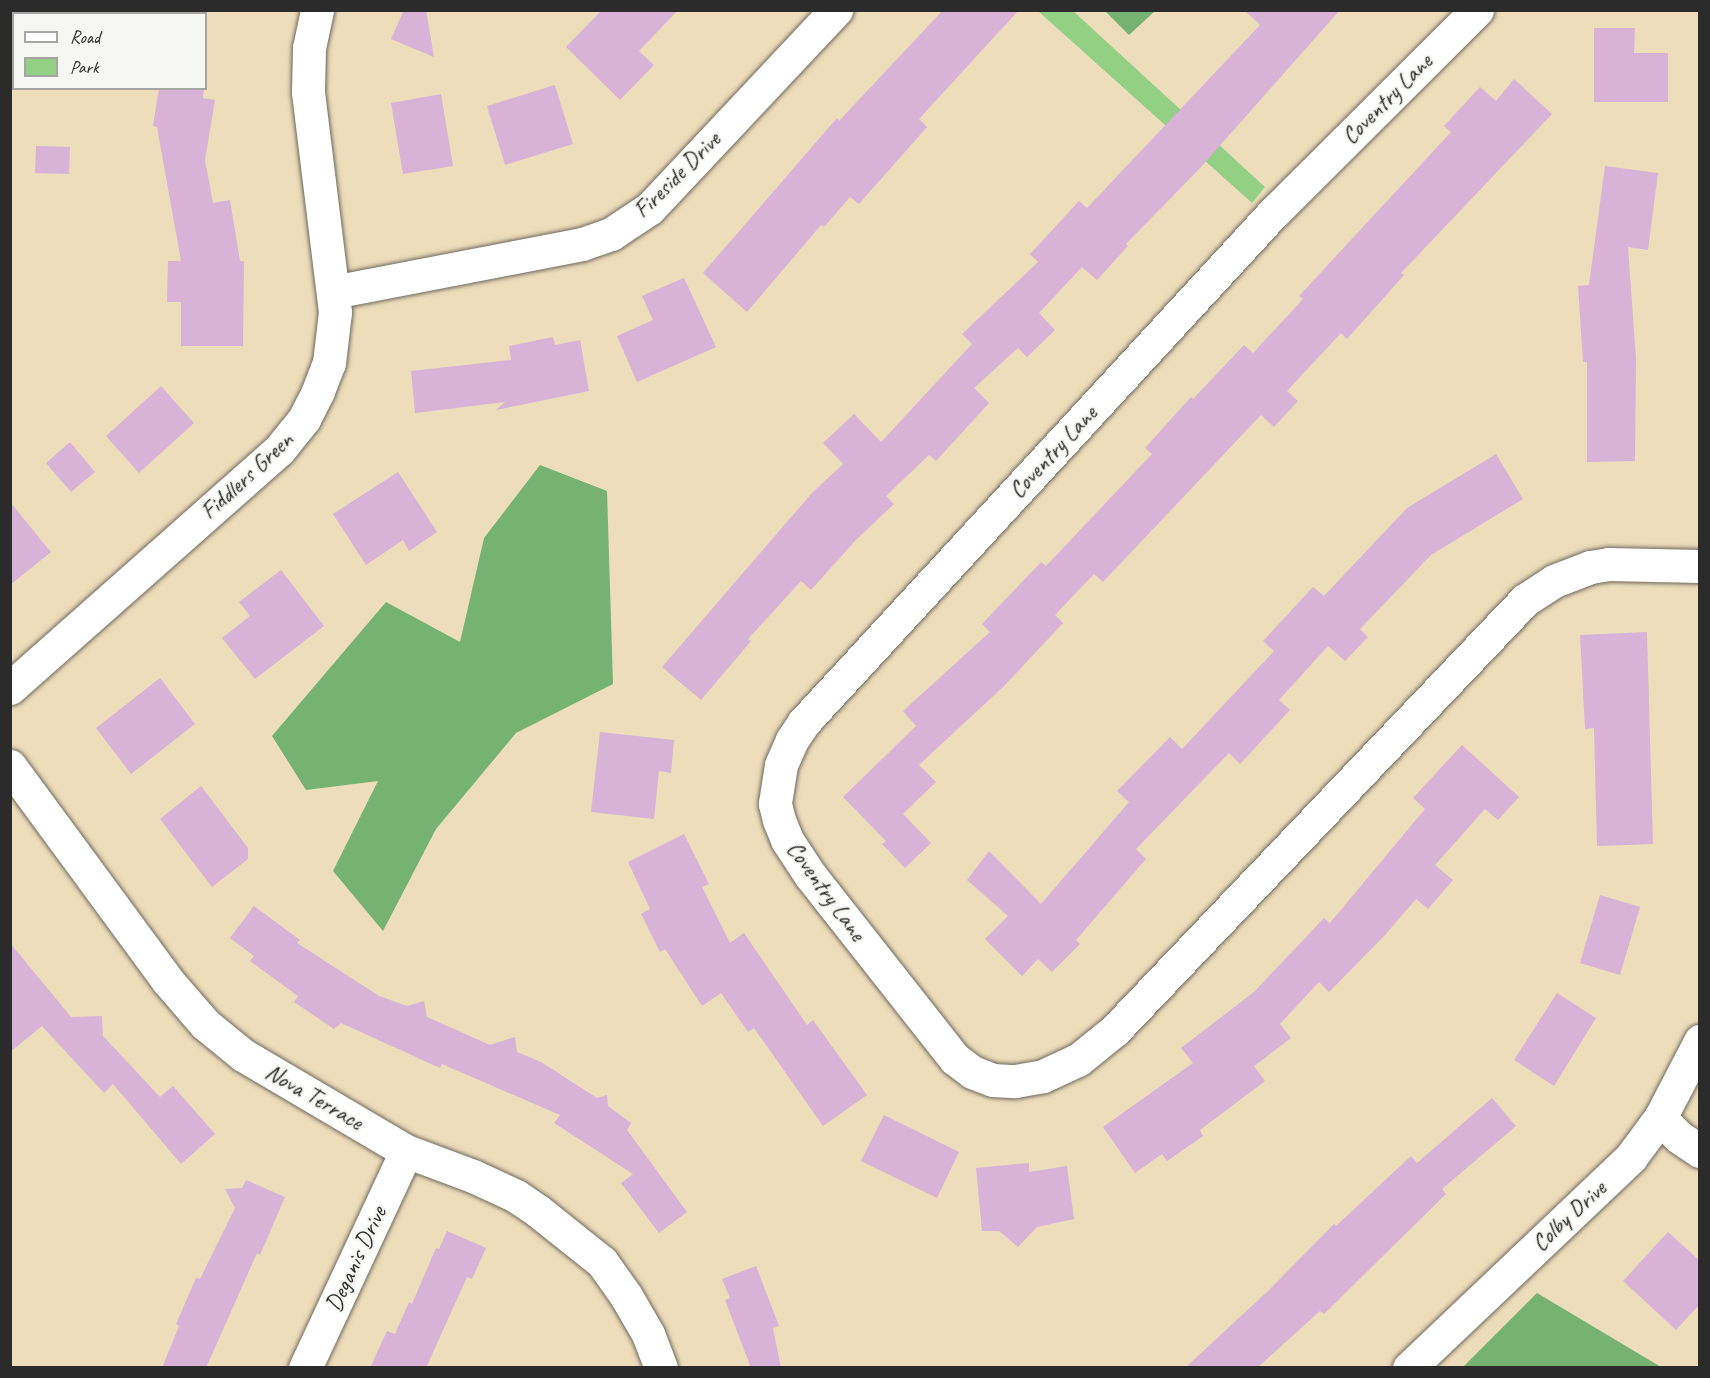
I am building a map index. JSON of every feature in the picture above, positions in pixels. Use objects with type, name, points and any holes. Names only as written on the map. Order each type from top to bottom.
[{"type":"street","name":"Fiddlers Green","points":[[10,688],[271,457],[292,435],[309,410],[329,363],[333,339],[333,292],[308,92],[309,48],[317,10]]},
{"type":"street","name":"Fireside Drive","points":[[333,292],[582,244],[618,230],[650,208],[836,10]]},
{"type":"street","name":"Coventry Lane","points":[[1477,10],[1274,212],[804,722],[786,753],[776,785],[775,804],[783,830],[810,875],[955,1059],[972,1072],[993,1080],[1015,1081],[1043,1076],[1078,1060],[1115,1030],[1525,600],[1554,581],[1599,566],[1700,566]]},
{"type":"street","name":"Nova Terrace","points":[[10,766],[167,980],[205,1024],[243,1055],[406,1151],[473,1176],[516,1196],[602,1262],[626,1296],[648,1334],[661,1368]]},
{"type":"street","name":"Colby Drive","points":[[1409,1368],[1617,1172],[1660,1118],[1700,1041]]},
{"type":"street","points":[[1660,1118],[1679,1137],[1700,1151]]},
{"type":"street","name":"Deganis Drive","points":[[305,1368],[406,1151]]},
{"type":"green space","points":[[1038,11],[1073,11],[1265,187],[1252,203]]},
{"type":"green space","points":[[1105,11],[1155,11],[1129,35]]},
{"type":"green space","points":[[540,465],[607,491],[613,684],[516,733],[436,829],[383,931],[333,871],[378,781],[306,790],[272,736],[386,602],[460,642],[484,538]]},
{"type":"green space","points":[[1537,1293],[1661,1367],[1463,1367]]},
{"type":"building","points":[[404,10],[426,10],[434,57],[391,39]]},
{"type":"building","points":[[602,10],[678,10],[639,51],[654,65],[620,100],[566,47]]},
{"type":"building","points":[[943,10],[1019,10],[919,119],[927,127],[859,204],[850,197],[824,227],[821,225],[747,312],[703,273],[837,118],[839,121]]},
{"type":"building","points":[[1244,10],[1340,10],[1201,167],[1126,244],[1128,246],[1097,280],[1082,267],[1039,313],[1055,330],[1027,357],[1018,348],[974,388],[989,403],[936,461],[929,455],[886,496],[894,504],[856,540],[811,590],[801,581],[748,639],[751,641],[701,700],[662,667],[811,494],[843,464],[823,443],[854,414],[881,442],[972,344],[962,334],[1038,262],[1030,254],[1079,201],[1087,208],[1260,25]]},
{"type":"building","points":[[1594,28],[1635,28],[1634,53],[1668,53],[1668,102],[1594,102]]},
{"type":"building","points":[[1514,79],[1552,114],[1401,273],[1404,275],[1347,339],[1341,333],[1287,391],[1298,401],[1274,427],[1261,415],[1103,582],[1094,574],[1055,615],[1063,623],[1003,687],[919,765],[936,782],[903,814],[931,843],[905,868],[882,844],[886,841],[843,797],[916,726],[903,711],[990,632],[982,624],[1041,562],[1046,566],[1152,454],[1145,448],[1191,397],[1193,399],[1244,345],[1253,353],[1303,299],[1299,296],[1451,132],[1444,126],[1480,87],[1496,101]]},
{"type":"building","points":[[555,85],[573,144],[505,165],[487,106]]},
{"type":"building","points":[[159,90],[204,90],[203,98],[215,100],[205,160],[213,203],[230,200],[240,261],[244,261],[243,346],[181,346],[181,302],[167,302],[168,261],[181,261],[157,127],[153,126]]},
{"type":"building","points":[[441,94],[453,166],[403,174],[391,103]]},
{"type":"building","points":[[36,146],[70,147],[69,174],[35,173]]},
{"type":"building","points":[[1605,166],[1658,173],[1648,250],[1628,247],[1636,358],[1635,461],[1587,462],[1587,362],[1583,362],[1578,286],[1589,285]]},
{"type":"building","points":[[684,278],[716,347],[637,382],[617,336],[653,320],[642,296]]},
{"type":"building","points":[[553,337],[555,345],[580,340],[589,391],[496,410],[505,402],[415,413],[411,371],[511,360],[509,346]]},
{"type":"building","points":[[161,386],[194,423],[139,473],[106,436]]},
{"type":"building","points":[[70,442],[95,472],[71,492],[46,463]]},
{"type":"building","points":[[1496,454],[1523,499],[1431,555],[1360,629],[1368,637],[1345,661],[1328,646],[1279,700],[1290,710],[1240,764],[1229,753],[1136,849],[1146,859],[1076,940],[1080,944],[1052,972],[1038,959],[1022,976],[985,939],[1008,916],[967,880],[989,851],[1041,904],[1129,802],[1117,791],[1170,737],[1182,749],[1274,651],[1263,641],[1313,587],[1324,596],[1407,508]]},
{"type":"building","points":[[398,472],[437,532],[409,551],[403,540],[366,565],[333,514]]},
{"type":"building","points":[[10,502],[51,552],[10,585]]},
{"type":"building","points":[[281,570],[324,626],[255,679],[222,638],[250,616],[239,602]]},
{"type":"building","points":[[1647,632],[1653,844],[1597,846],[1594,728],[1585,729],[1580,635]]},
{"type":"building","points":[[160,678],[195,724],[131,774],[96,728]]},
{"type":"building","points":[[600,732],[674,740],[671,773],[659,771],[654,819],[591,812]]},
{"type":"building","points":[[1462,745],[1519,797],[1498,820],[1485,809],[1435,865],[1453,880],[1428,909],[1416,899],[1385,935],[1329,992],[1319,982],[1280,1024],[1291,1038],[1254,1066],[1265,1081],[1200,1130],[1203,1136],[1167,1161],[1162,1154],[1135,1173],[1103,1127],[1193,1063],[1181,1048],[1254,992],[1324,918],[1330,923],[1425,809],[1413,798]]},
{"type":"building","points":[[201,786],[248,848],[248,859],[212,887],[160,819]]},
{"type":"building","points":[[684,834],[709,884],[702,887],[730,943],[744,933],[807,1025],[813,1020],[867,1095],[823,1126],[754,1028],[748,1032],[721,993],[702,1006],[665,949],[660,952],[641,914],[650,909],[628,862]]},
{"type":"building","points":[[1600,895],[1640,907],[1620,975],[1580,963]]},
{"type":"building","points":[[254,906],[300,940],[297,943],[379,996],[407,1006],[424,1001],[427,1017],[490,1045],[515,1037],[517,1052],[541,1062],[597,1098],[607,1095],[608,1106],[631,1123],[627,1130],[687,1212],[659,1233],[621,1183],[633,1174],[554,1123],[560,1115],[442,1064],[440,1068],[341,1023],[334,1029],[294,1002],[298,996],[250,961],[254,956],[230,938]]},
{"type":"building","points":[[10,943],[71,1017],[102,1016],[103,1036],[160,1097],[173,1086],[215,1134],[181,1164],[113,1084],[104,1093],[42,1026],[10,1052]]},
{"type":"building","points":[[1557,993],[1596,1018],[1554,1086],[1514,1060]]},
{"type":"building","points":[[1492,1098],[1516,1126],[1442,1189],[1446,1194],[1324,1314],[1320,1311],[1257,1368],[1185,1368],[1269,1290],[1334,1224],[1336,1226],[1411,1156],[1417,1163]]},
{"type":"building","points":[[884,1115],[959,1152],[937,1198],[861,1161]]},
{"type":"building","points":[[1029,1163],[1029,1172],[1067,1166],[1074,1219],[1037,1227],[1018,1247],[999,1231],[982,1231],[976,1168]]},
{"type":"building","points":[[246,1180],[285,1197],[260,1255],[257,1253],[206,1368],[162,1368],[179,1326],[176,1324],[196,1278],[200,1279],[235,1208],[225,1189],[242,1188]]},
{"type":"building","points":[[447,1231],[486,1248],[472,1279],[467,1277],[426,1368],[370,1368],[387,1331],[395,1334],[409,1302],[412,1304],[436,1248],[439,1249]]},
{"type":"building","points":[[1668,1232],[1700,1261],[1700,1304],[1676,1330],[1623,1281]]},
{"type":"building","points":[[756,1266],[779,1326],[773,1328],[781,1368],[751,1368],[725,1300],[730,1298],[722,1279]]}]
